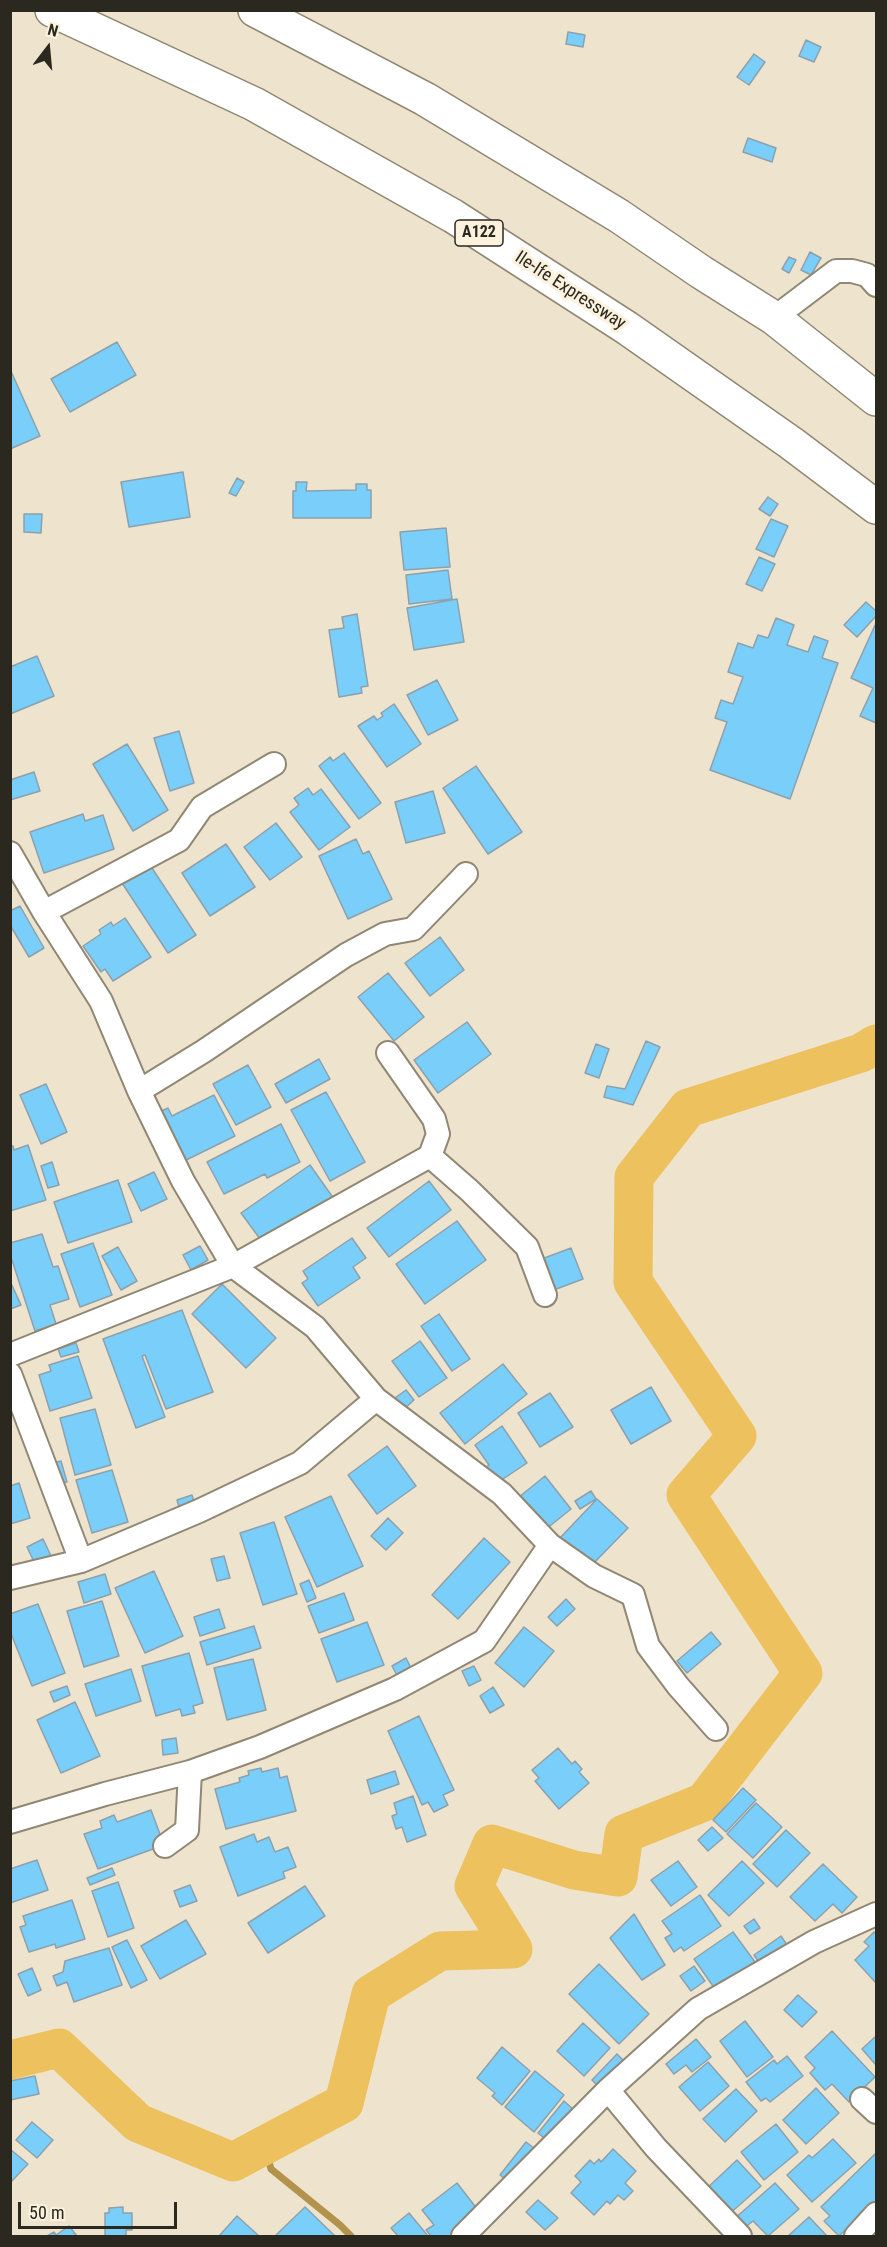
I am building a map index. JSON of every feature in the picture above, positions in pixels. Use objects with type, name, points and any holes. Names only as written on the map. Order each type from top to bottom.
[{"type":"highway","name":"Ile-Ife Expressway","points":[[52,10],[254,104],[453,216],[627,327],[791,443],[876,507]]},
{"type":"highway","points":[[255,10],[425,99],[619,216],[774,318],[876,399]]},
{"type":"street","points":[[774,318],[836,271],[852,271],[867,275],[876,285]]},
{"type":"street","points":[[44,912],[179,840],[202,807],[274,764]]},
{"type":"street","points":[[14,866],[101,1001],[139,1091],[183,1182],[233,1266],[315,1327],[376,1399],[502,1494],[550,1545],[594,1576],[633,1595],[648,1646],[678,1686],[716,1729]]},
{"type":"street","points":[[139,1091],[204,1051],[346,955],[385,934],[413,928],[466,874]]},
{"type":"street","points":[[10,1354],[233,1266],[430,1156],[438,1134],[434,1119],[388,1053]]},
{"type":"street","points":[[430,1156],[470,1191],[527,1247],[545,1295]]},
{"type":"street","points":[[10,1374],[81,1561]]},
{"type":"street","points":[[10,1578],[81,1561],[199,1511],[300,1463],[376,1399]]},
{"type":"street","points":[[10,1822],[190,1772],[260,1747],[395,1689],[484,1641],[550,1545]]},
{"type":"street","points":[[165,1846],[187,1830],[190,1772]]},
{"type":"street","points":[[463,2236],[608,2090],[698,2009],[814,1942],[876,1914]]},
{"type":"street","points":[[608,2090],[656,2148],[740,2236]]},
{"type":"street","points":[[856,2236],[876,2214]]},
{"type":"building","points":[[568,32],[585,35],[583,47],[566,44]]},
{"type":"building","points":[[806,40],[821,47],[814,62],[799,56]]},
{"type":"building","points":[[754,54],[765,62],[749,85],[737,77]]},
{"type":"building","points":[[748,138],[776,148],[772,162],[743,152]]},
{"type":"building","points":[[810,252],[821,258],[811,275],[801,270]]},
{"type":"building","points":[[789,257],[796,260],[789,273],[782,269]]},
{"type":"building","points":[[117,342],[136,375],[70,412],[51,379]]},
{"type":"building","points":[[10,369],[40,436],[10,449]]},
{"type":"building","points":[[183,472],[190,517],[129,527],[121,482]]},
{"type":"building","points":[[237,478],[244,482],[236,496],[229,493]]},
{"type":"building","points":[[296,482],[307,482],[306,491],[356,490],[356,484],[367,484],[367,490],[371,490],[371,518],[293,518],[293,491],[296,491]]},
{"type":"building","points":[[768,497],[778,504],[770,516],[759,509]]},
{"type":"building","points":[[24,514],[42,514],[41,533],[24,532]]},
{"type":"building","points":[[771,519],[788,526],[774,557],[756,549]]},
{"type":"building","points":[[446,528],[450,567],[404,570],[400,532]]},
{"type":"building","points":[[759,557],[775,564],[762,591],[746,584]]},
{"type":"building","points":[[448,570],[452,599],[409,604],[406,575]]},
{"type":"building","points":[[457,599],[464,642],[414,650],[407,608]]},
{"type":"building","points":[[866,602],[876,611],[876,616],[857,637],[844,625]]},
{"type":"building","points":[[357,614],[368,686],[361,687],[362,693],[339,697],[329,630],[344,628],[342,617]]},
{"type":"building","points":[[776,618],[794,625],[787,645],[808,652],[814,636],[828,641],[822,658],[838,663],[790,799],[710,770],[727,722],[715,718],[721,700],[733,704],[743,677],[728,672],[738,643],[753,648],[758,635],[768,638]]},
{"type":"building","points":[[876,623],[876,723],[860,716],[873,688],[851,678]]},
{"type":"building","points":[[37,656],[54,696],[10,714],[10,667]]},
{"type":"building","points":[[437,680],[458,720],[428,735],[407,695]]},
{"type":"building","points":[[394,704],[421,744],[387,767],[358,726],[374,716],[377,720],[383,716],[381,713]]},
{"type":"building","points":[[179,731],[194,783],[170,791],[154,738]]},
{"type":"building","points":[[127,744],[168,810],[133,831],[93,764]]},
{"type":"building","points":[[344,753],[381,803],[359,819],[319,766],[330,757],[333,761]]},
{"type":"building","points":[[476,766],[522,832],[488,854],[443,788]]},
{"type":"building","points":[[34,772],[40,791],[10,800],[10,780]]},
{"type":"building","points":[[308,788],[313,795],[321,789],[350,827],[319,850],[290,812],[299,805],[294,798]]},
{"type":"building","points":[[433,791],[445,833],[406,843],[395,802]]},
{"type":"building","points":[[83,814],[85,821],[103,815],[114,849],[44,873],[30,832]]},
{"type":"building","points":[[276,823],[302,857],[270,880],[244,847]]},
{"type":"building","points":[[356,839],[363,854],[369,851],[392,899],[348,919],[319,856]]},
{"type":"building","points":[[226,844],[255,887],[210,916],[182,873]]},
{"type":"building","points":[[150,865],[196,935],[168,953],[122,883]]},
{"type":"building","points":[[20,906],[44,948],[29,957],[10,925],[10,911]]},
{"type":"building","points":[[125,918],[151,957],[113,981],[105,969],[101,972],[83,946],[101,934],[99,930],[111,922],[113,926]]},
{"type":"building","points":[[440,937],[464,970],[430,996],[405,963]]},
{"type":"building","points":[[388,973],[424,1017],[394,1041],[358,997]]},
{"type":"building","points":[[467,1022],[491,1054],[438,1093],[414,1060]]},
{"type":"building","points":[[646,1041],[660,1047],[633,1105],[604,1097],[607,1086],[625,1089]]},
{"type":"building","points":[[596,1044],[609,1049],[599,1078],[585,1073]]},
{"type":"building","points":[[319,1059],[330,1079],[286,1103],[275,1084]]},
{"type":"building","points":[[248,1065],[271,1107],[236,1125],[213,1084]]},
{"type":"building","points":[[46,1084],[67,1132],[41,1144],[20,1095]]},
{"type":"building","points":[[326,1092],[365,1162],[330,1181],[291,1110]]},
{"type":"building","points":[[214,1095],[235,1136],[178,1164],[153,1115],[168,1108],[172,1116]]},
{"type":"building","points":[[281,1124],[300,1162],[267,1178],[265,1174],[224,1194],[207,1162]]},
{"type":"building","points":[[28,1145],[46,1200],[10,1211],[10,1146],[13,1146],[14,1150]]},
{"type":"building","points":[[52,1162],[59,1185],[48,1188],[41,1166]]},
{"type":"building","points":[[310,1165],[334,1199],[266,1247],[241,1213]]},
{"type":"building","points":[[154,1172],[167,1199],[141,1211],[128,1184]]},
{"type":"building","points":[[118,1180],[132,1222],[68,1243],[54,1202]]},
{"type":"building","points":[[429,1181],[451,1210],[389,1257],[367,1228]]},
{"type":"building","points":[[457,1221],[486,1260],[425,1304],[396,1264]]},
{"type":"building","points":[[42,1234],[53,1267],[58,1266],[69,1299],[50,1305],[56,1324],[35,1331],[10,1254],[10,1243]]},
{"type":"building","points":[[352,1238],[366,1258],[353,1267],[360,1278],[318,1306],[302,1283],[308,1279],[303,1271]]},
{"type":"building","points":[[93,1243],[112,1295],[80,1307],[61,1254]]},
{"type":"building","points":[[200,1246],[208,1260],[191,1270],[183,1255]]},
{"type":"building","points":[[118,1247],[137,1281],[121,1290],[102,1256]]},
{"type":"building","points":[[571,1248],[583,1279],[551,1291],[539,1260]]},
{"type":"building","points":[[10,1281],[21,1305],[10,1309]]},
{"type":"building","points":[[222,1284],[276,1338],[246,1368],[192,1314]]},
{"type":"building","points":[[182,1310],[213,1392],[166,1409],[145,1355],[142,1356],[165,1417],[136,1428],[103,1339]]},
{"type":"building","points":[[439,1314],[470,1359],[452,1371],[421,1326]]},
{"type":"building","points":[[420,1341],[447,1378],[419,1397],[392,1361]]},
{"type":"building","points":[[76,1343],[79,1352],[61,1357],[58,1349]]},
{"type":"building","points":[[78,1356],[92,1398],[50,1411],[39,1375],[51,1371],[49,1365]]},
{"type":"building","points":[[503,1364],[527,1394],[465,1444],[440,1413]]},
{"type":"building","points":[[651,1387],[671,1421],[631,1444],[611,1410]]},
{"type":"building","points":[[406,1390],[414,1400],[404,1409],[395,1398]]},
{"type":"building","points":[[550,1393],[573,1427],[540,1447],[518,1413]]},
{"type":"building","points":[[95,1409],[111,1465],[75,1475],[60,1418]]},
{"type":"building","points":[[502,1426],[527,1463],[494,1485],[483,1469],[489,1465],[475,1445]]},
{"type":"building","points":[[387,1446],[416,1486],[377,1514],[348,1475]]},
{"type":"building","points":[[61,1461],[67,1482],[55,1485],[49,1464]]},
{"type":"building","points":[[112,1470],[128,1522],[92,1533],[76,1480]]},
{"type":"building","points":[[545,1476],[571,1509],[545,1530],[519,1497]]},
{"type":"building","points":[[19,1483],[30,1518],[10,1524],[10,1486]]},
{"type":"building","points":[[591,1491],[596,1499],[580,1509],[575,1501]]},
{"type":"building","points":[[192,1495],[196,1509],[181,1514],[177,1500]]},
{"type":"building","points":[[331,1496],[363,1566],[317,1587],[285,1517]]},
{"type":"building","points":[[597,1499],[628,1528],[588,1569],[558,1540]]},
{"type":"building","points":[[388,1518],[403,1533],[386,1550],[371,1536]]},
{"type":"building","points":[[274,1522],[297,1594],[263,1605],[240,1533]]},
{"type":"building","points":[[484,1538],[510,1562],[458,1619],[432,1595]]},
{"type":"building","points":[[43,1539],[52,1558],[36,1566],[27,1547]]},
{"type":"building","points":[[224,1556],[230,1578],[217,1581],[211,1559]]},
{"type":"building","points":[[154,1571],[183,1636],[145,1653],[115,1588]]},
{"type":"building","points":[[105,1574],[111,1594],[84,1603],[78,1582]]},
{"type":"building","points":[[309,1580],[316,1598],[307,1602],[300,1584]]},
{"type":"building","points":[[344,1593],[354,1620],[319,1633],[308,1606]]},
{"type":"building","points":[[566,1599],[575,1609],[557,1626],[548,1617]]},
{"type":"building","points":[[102,1601],[119,1656],[84,1667],[67,1611]]},
{"type":"building","points":[[38,1604],[65,1673],[32,1686],[10,1631],[10,1614]]},
{"type":"building","points":[[219,1609],[225,1628],[200,1636],[194,1617]]},
{"type":"building","points":[[367,1622],[384,1665],[337,1682],[321,1639]]},
{"type":"building","points":[[254,1626],[261,1648],[207,1665],[200,1642]]},
{"type":"building","points":[[524,1627],[554,1651],[524,1687],[495,1663]]},
{"type":"building","points":[[711,1632],[721,1644],[687,1673],[677,1661]]},
{"type":"building","points":[[189,1653],[203,1703],[193,1706],[195,1713],[182,1716],[180,1709],[156,1716],[142,1666]]},
{"type":"building","points":[[406,1658],[412,1670],[398,1677],[392,1666]]},
{"type":"building","points":[[253,1659],[266,1710],[227,1720],[214,1668]]},
{"type":"building","points":[[474,1666],[481,1680],[469,1686],[462,1671]]},
{"type":"building","points":[[131,1669],[141,1701],[96,1716],[85,1684]]},
{"type":"building","points":[[67,1686],[70,1695],[54,1702],[50,1692]]},
{"type":"building","points":[[493,1687],[504,1705],[490,1713],[480,1696]]},
{"type":"building","points":[[75,1702],[100,1756],[61,1773],[37,1720]]},
{"type":"building","points":[[419,1716],[454,1790],[443,1795],[448,1805],[434,1812],[428,1802],[422,1805],[388,1731]]},
{"type":"building","points":[[176,1738],[178,1753],[163,1755],[162,1740]]},
{"type":"building","points":[[558,1748],[572,1764],[575,1761],[582,1769],[579,1772],[589,1783],[559,1809],[535,1781],[539,1778],[532,1770]]},
{"type":"building","points":[[261,1768],[262,1772],[278,1768],[280,1778],[287,1776],[296,1811],[226,1829],[215,1789],[240,1782],[239,1778],[249,1775],[248,1771]]},
{"type":"building","points":[[395,1771],[399,1784],[371,1794],[367,1780]]},
{"type":"building","points":[[743,1788],[756,1800],[726,1832],[713,1820]]},
{"type":"building","points":[[413,1796],[426,1835],[407,1842],[402,1827],[396,1829],[392,1816],[397,1814],[394,1803]]},
{"type":"building","points":[[756,1803],[782,1827],[753,1858],[727,1834]]},
{"type":"building","points":[[151,1810],[164,1845],[98,1869],[84,1834],[102,1828],[100,1821],[114,1815],[117,1822]]},
{"type":"building","points":[[712,1827],[723,1838],[708,1851],[698,1840]]},
{"type":"building","points":[[786,1830],[810,1853],[777,1887],[753,1864]]},
{"type":"building","points":[[254,1834],[257,1842],[269,1837],[275,1852],[288,1847],[296,1867],[283,1872],[285,1878],[238,1896],[220,1847]]},
{"type":"building","points":[[37,1860],[48,1890],[10,1903],[10,1869]]},
{"type":"building","points":[[678,1861],[697,1887],[671,1906],[651,1880]]},
{"type":"building","points":[[742,1861],[764,1883],[729,1916],[708,1895]]},
{"type":"building","points":[[823,1864],[857,1897],[842,1913],[833,1904],[815,1921],[790,1897]]},
{"type":"building","points":[[112,1868],[115,1875],[90,1885],[87,1878]]},
{"type":"building","points":[[118,1882],[134,1928],[108,1937],[92,1891]]},
{"type":"building","points":[[190,1885],[197,1901],[180,1907],[174,1891]]},
{"type":"building","points":[[305,1886],[325,1916],[268,1953],[248,1923]]},
{"type":"building","points":[[700,1895],[721,1926],[684,1951],[681,1947],[674,1952],[665,1938],[672,1934],[662,1921]]},
{"type":"building","points":[[72,1900],[85,1939],[56,1948],[55,1944],[29,1952],[20,1927],[26,1925],[23,1916]]},
{"type":"building","points":[[634,1914],[665,1965],[642,1980],[610,1938]]},
{"type":"building","points":[[754,1919],[760,1928],[750,1934],[744,1926]]},
{"type":"building","points":[[186,1920],[206,1954],[160,1979],[141,1946]]},
{"type":"building","points":[[733,1932],[755,1962],[715,1989],[694,1959]]},
{"type":"building","points":[[874,1932],[876,1934],[876,1983],[855,1960],[869,1946],[864,1942]]},
{"type":"building","points":[[781,1936],[789,1948],[762,1967],[754,1955]]},
{"type":"building","points":[[127,1940],[147,1980],[131,1988],[112,1947]]},
{"type":"building","points":[[109,1948],[122,1985],[74,2002],[67,1982],[57,1986],[53,1976],[63,1972],[65,1961]]},
{"type":"building","points":[[599,1964],[649,2014],[619,2044],[569,1994]]},
{"type":"building","points":[[694,1966],[705,1981],[691,1991],[680,1976]]},
{"type":"building","points":[[32,1968],[41,1990],[28,1996],[18,1974]]},
{"type":"building","points":[[798,1995],[817,2012],[802,2027],[784,2010]]},
{"type":"building","points":[[745,2021],[773,2057],[747,2077],[720,2041]]},
{"type":"building","points":[[583,2023],[610,2048],[584,2076],[557,2051]]},
{"type":"building","points":[[832,2031],[875,2077],[849,2102],[832,2084],[825,2090],[810,2073],[815,2068],[805,2057]]},
{"type":"building","points":[[876,2036],[876,2065],[862,2049]]},
{"type":"building","points":[[696,2039],[711,2057],[692,2072],[686,2065],[674,2074],[666,2064]]},
{"type":"building","points":[[502,2047],[530,2071],[502,2105],[492,2096],[495,2093],[477,2078]]},
{"type":"building","points":[[617,2054],[625,2062],[600,2088],[592,2080]]},
{"type":"building","points":[[787,2056],[803,2076],[770,2102],[766,2098],[761,2101],[746,2082],[774,2060],[777,2064]]},
{"type":"building","points":[[708,2062],[729,2086],[700,2111],[679,2087]]},
{"type":"building","points":[[535,2071],[564,2095],[534,2132],[505,2107]]},
{"type":"building","points":[[35,2076],[39,2094],[10,2100],[10,2081]]},
{"type":"building","points":[[816,2088],[839,2113],[806,2144],[783,2120]]},
{"type":"building","points":[[736,2089],[757,2111],[725,2142],[703,2119]]},
{"type":"building","points":[[564,2101],[575,2111],[549,2142],[538,2133]]},
{"type":"building","points":[[32,2122],[53,2140],[37,2158],[16,2140]]},
{"type":"building","points":[[776,2124],[798,2152],[764,2180],[741,2152]]},
{"type":"building","points":[[833,2139],[856,2163],[812,2202],[787,2175],[809,2155],[812,2158]]},
{"type":"building","points":[[526,2142],[538,2151],[512,2184],[500,2175]]},
{"type":"building","points":[[10,2149],[28,2164],[10,2183]]},
{"type":"building","points":[[613,2149],[636,2171],[625,2183],[633,2191],[624,2200],[618,2195],[610,2204],[607,2201],[594,2215],[571,2193],[581,2182],[575,2176],[590,2160],[594,2164],[599,2159],[601,2162]]},
{"type":"building","points":[[876,2153],[876,2201],[839,2236],[824,2221],[830,2216],[821,2207]]},
{"type":"building","points":[[737,2160],[761,2186],[728,2215],[705,2190]]},
{"type":"building","points":[[457,2183],[485,2219],[462,2236],[431,2236],[426,2230],[434,2225],[422,2210]]},
{"type":"building","points":[[775,2183],[799,2209],[768,2236],[753,2221],[742,2230],[733,2220]]},
{"type":"building","points":[[538,2200],[558,2218],[545,2230],[526,2212]]},
{"type":"building","points":[[123,2207],[123,2213],[132,2213],[132,2230],[126,2230],[126,2236],[105,2236],[105,2213],[109,2213],[109,2208]]},
{"type":"building","points":[[305,2207],[335,2236],[275,2236]]},
{"type":"building","points":[[409,2213],[428,2236],[398,2236],[391,2228]]},
{"type":"building","points":[[237,2216],[259,2236],[219,2236]]},
{"type":"building","points":[[809,2217],[827,2236],[788,2236]]},
{"type":"building","points":[[69,2226],[77,2236],[47,2236],[54,2232],[56,2235]]},
{"type":"waterway","points":[[10,2060],[59,2048],[138,2123],[233,2162],[344,2103],[371,1994],[440,1951],[513,1949],[474,1886],[492,1844],[574,1870],[618,1877],[624,1834],[704,1802],[803,1673],[686,1495],[737,1436],[633,1282],[634,1177],[688,1108],[861,1053],[876,1044]]},
{"type":"waterway","points":[[264,2145],[271,2169],[351,2236]]}]
